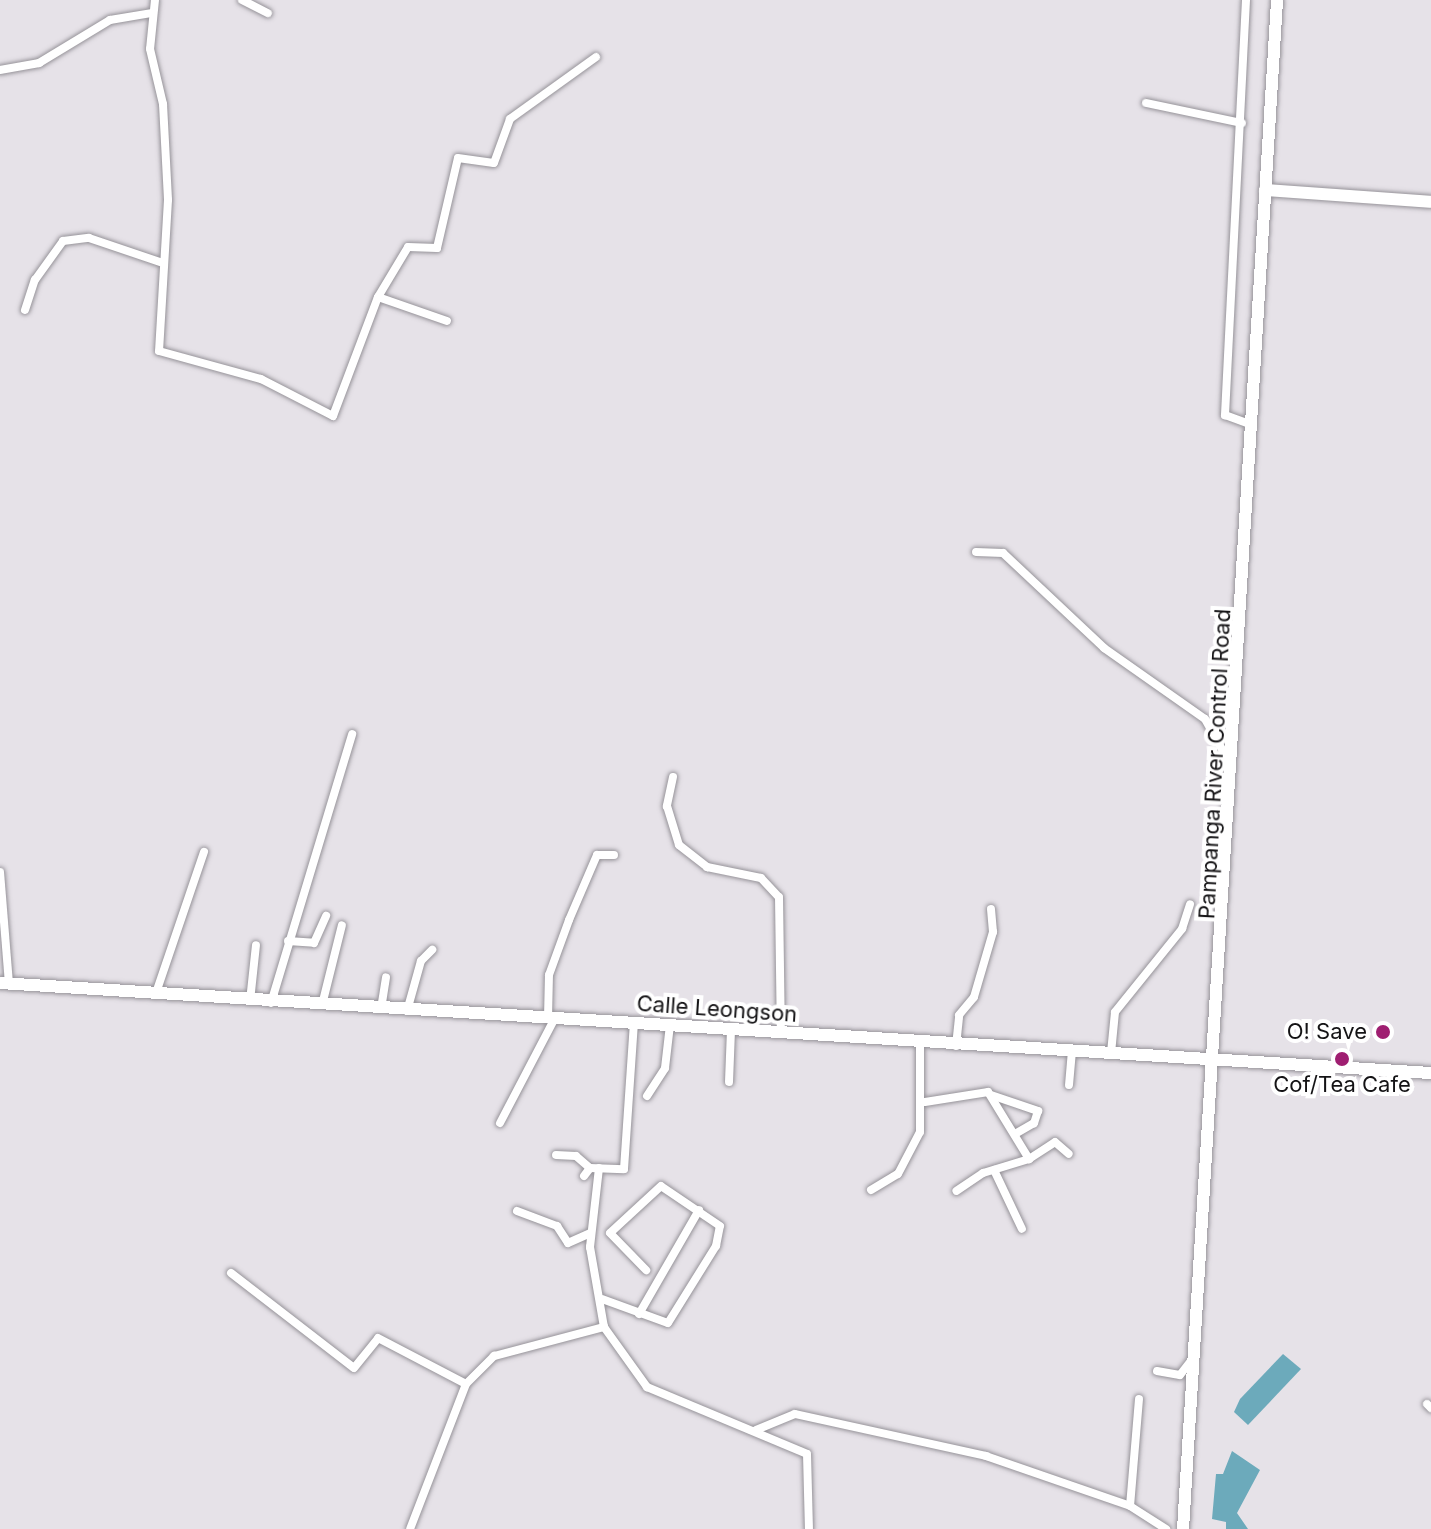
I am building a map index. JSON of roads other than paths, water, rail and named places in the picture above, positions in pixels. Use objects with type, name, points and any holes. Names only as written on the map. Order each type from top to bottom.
[{"type":"street","points":[[155,0],[150,49],[167,149],[159,351],[261,379],[329,416],[338,412],[378,297],[408,247],[437,248],[458,158],[494,163],[510,119],[596,57]]},
{"type":"street","points":[[242,0],[268,13]]},
{"type":"street","points":[[1246,0],[1225,415],[1252,425]]},
{"type":"street","name":"Pampanga River Control Road","points":[[1183,1529],[1198,1351],[1277,0]]},
{"type":"street","points":[[0,70],[39,63],[110,20],[152,13]]},
{"type":"street","points":[[1146,103],[1242,123]]},
{"type":"street","points":[[1265,190],[1431,202]]},
{"type":"street","points":[[25,310],[35,280],[63,241],[89,238],[163,263]]},
{"type":"street","points":[[378,297],[447,321]]},
{"type":"street","points":[[976,552],[1003,553],[1104,648],[1205,719],[1232,768]]},
{"type":"street","points":[[271,1003],[352,734]]},
{"type":"street","points":[[673,777],[667,806],[679,845],[707,867],[761,878],[779,897],[781,1033]]},
{"type":"street","points":[[157,990],[204,852]]},
{"type":"street","points":[[500,1123],[552,1018],[549,975],[569,920],[597,855],[614,855]]},
{"type":"street","points":[[0,872],[4,984]]},
{"type":"street","points":[[1111,1053],[1115,1012],[1182,929],[1190,904]]},
{"type":"street","points":[[956,1047],[959,1015],[974,997],[993,932],[991,909]]},
{"type":"street","points":[[288,941],[314,943],[326,916]]},
{"type":"street","points":[[322,1006],[342,925]]},
{"type":"street","points":[[250,1001],[256,945]]},
{"type":"street","points":[[407,1011],[417,970],[432,950]]},
{"type":"street","points":[[381,1010],[386,977]]},
{"type":"street","name":"Calle Leongson","points":[[4,984],[157,990],[271,1003],[670,1025],[956,1047],[1111,1053],[1214,1063],[1431,1073]]},
{"type":"street","points":[[556,1155],[576,1156],[595,1168],[624,1169],[634,1023]]},
{"type":"street","points":[[647,1096],[665,1068],[670,1025]]},
{"type":"street","points":[[729,1082],[731,1029]]},
{"type":"street","points":[[871,1190],[907,1163],[925,1102],[920,1044]]},
{"type":"street","points":[[1069,1085],[1072,1051]]},
{"type":"street","points":[[925,1102],[991,1095],[1036,1107],[1037,1121],[1015,1134]]},
{"type":"street","points":[[991,1095],[1029,1159]]},
{"type":"street","points":[[956,1191],[994,1170],[1029,1159],[1055,1142],[1069,1154]]},
{"type":"street","points":[[584,1176],[595,1168]]},
{"type":"street","points":[[595,1168],[590,1236],[604,1327],[637,1381],[756,1430],[809,1456],[809,1529]]},
{"type":"street","points":[[994,1170],[1022,1229]]},
{"type":"street","points":[[602,1299],[668,1323],[716,1246],[720,1226],[661,1186],[611,1237]]},
{"type":"street","points":[[639,1314],[699,1210]]},
{"type":"street","points":[[517,1211],[557,1226],[568,1243],[590,1236],[611,1237],[646,1270]]},
{"type":"street","points":[[231,1273],[354,1368],[378,1338],[466,1384]]},
{"type":"street","points":[[410,1529],[466,1384],[494,1356],[604,1327]]},
{"type":"street","points":[[1157,1371],[1184,1374],[1198,1351]]},
{"type":"street","points":[[1130,1506],[1139,1399]]},
{"type":"street","points":[[756,1430],[795,1414],[986,1456],[1130,1506],[1166,1529]]},
{"type":"water","points":[[1283,1354],[1301,1369],[1248,1425],[1234,1412],[1240,1399]]},
{"type":"water","points":[[1232,1451],[1260,1470],[1237,1513],[1248,1529],[1226,1529],[1226,1522],[1212,1519],[1216,1474],[1223,1474]]},
{"type":"place","name":"O! Save","points":[[1383,1032]]},
{"type":"place","name":"Cof/Tea Cafe","points":[[1342,1059]]}]
